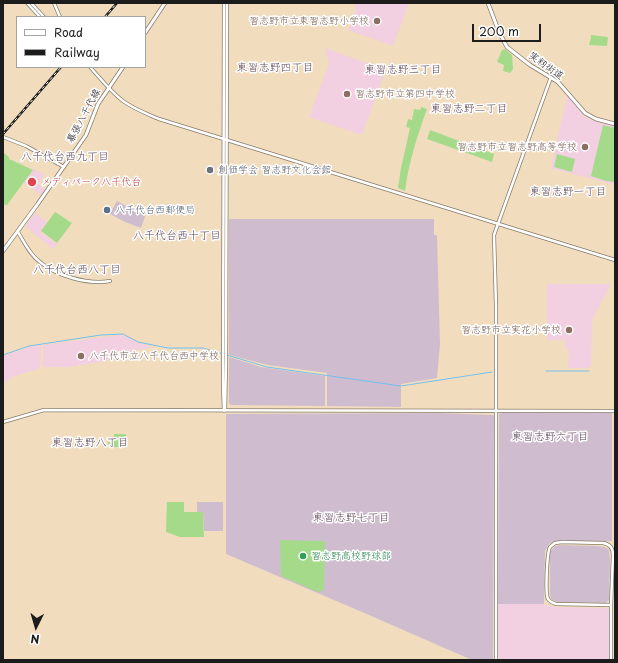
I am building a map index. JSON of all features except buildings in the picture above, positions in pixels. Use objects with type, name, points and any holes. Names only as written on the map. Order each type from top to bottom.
[{"type":"main road","points":[[146,32],[165,3]]},
{"type":"main road","name":"実籾街道","points":[[488,3],[499,32],[507,47],[530,65],[560,84],[585,113],[596,119],[615,124]]},
{"type":"main road","name":"幕張八千代線","points":[[3,251],[86,135],[98,104],[122,68]]},
{"type":"street","points":[[26,3],[39,16]]},
{"type":"street","points":[[31,3],[43,16]]},
{"type":"street","points":[[54,3],[60,16]]},
{"type":"street","points":[[224,3],[225,139]]},
{"type":"street","points":[[225,411],[223,409],[223,387],[227,3]]},
{"type":"street","points":[[91,68],[124,102],[151,116],[615,260]]},
{"type":"street","points":[[496,660],[496,313],[494,238],[497,224],[550,77]]},
{"type":"street","points":[[3,137],[26,146],[64,167]]},
{"type":"street","points":[[18,232],[36,258],[43,265],[70,278],[110,281]]},
{"type":"street","points":[[3,422],[44,410],[615,411]]},
{"type":"street","points":[[611,605],[556,604],[550,602],[547,593],[547,560],[550,547],[555,543],[562,542],[602,543],[611,547],[613,555],[611,660]]},
{"type":"shaded area","name":"習志野市立東習志野小学校","points":[[355,3],[409,3],[393,46],[348,30],[355,12]]},
{"type":"shaded area","name":"習志野市立第四中学校","points":[[325,48],[386,70],[362,135],[309,117],[329,64]]},
{"type":"shaded area","name":"習志野市立習志野高等学校","points":[[567,96],[584,116],[594,121],[615,126],[615,185],[551,168]]},
{"type":"shaded area","name":"メディパーク八千代台","points":[[34,169],[45,175],[38,184],[45,189],[41,195],[24,183]]},
{"type":"shaded area","points":[[117,201],[145,216],[141,228],[110,214]]},
{"type":"shaded area","points":[[35,213],[47,222],[40,232],[57,244],[53,249],[25,226]]},
{"type":"shaded area","points":[[229,219],[434,219],[434,235],[437,235],[440,344],[437,378],[401,384],[401,407],[327,406],[327,373],[268,365],[229,355]]},
{"type":"shaded area","name":"習志野市立実花小学校","points":[[547,284],[611,284],[592,320],[591,366],[588,368],[568,368],[569,349],[565,348],[565,340],[547,340]]},
{"type":"shaded area","name":"八千代市立八千代台西中学校","points":[[120,335],[126,336],[138,343],[150,346],[150,348],[131,351],[106,361],[69,367],[43,367],[43,345]]},
{"type":"shaded area","points":[[41,345],[40,368],[15,376],[3,384],[3,356],[29,347]]},
{"type":"shaded area","points":[[229,357],[261,367],[325,376],[325,406],[231,405],[229,403]]},
{"type":"shaded area","points":[[438,413],[494,416],[493,660],[472,660],[226,554],[226,414]]},
{"type":"shaded area","points":[[612,413],[612,541],[555,541],[549,544],[545,551],[544,604],[498,604],[499,414]]},
{"type":"shaded area","points":[[197,502],[223,502],[223,531],[204,531],[203,513],[197,512]]},
{"type":"shaded area","points":[[555,546],[596,546],[605,547],[609,550],[609,600],[606,603],[557,602],[551,599],[550,552]]},
{"type":"shaded area","points":[[498,604],[544,604],[555,607],[607,608],[609,611],[609,660],[498,660]]},
{"type":"green space","points":[[591,35],[608,37],[607,46],[589,45]]},
{"type":"green space","points":[[505,49],[512,55],[513,69],[510,73],[503,71],[504,65],[497,62],[502,50]]},
{"type":"green space","points":[[421,107],[427,109],[414,149],[405,191],[398,188],[410,128],[406,127],[408,119],[412,120],[414,109],[420,110]]},
{"type":"green space","points":[[603,125],[615,128],[615,182],[606,181],[591,176]]},
{"type":"green space","points":[[430,130],[494,154],[492,162],[427,139]]},
{"type":"green space","points":[[3,152],[9,157],[9,159],[33,170],[7,205],[3,204]]},
{"type":"green space","points":[[557,154],[575,159],[572,172],[554,167]]},
{"type":"green space","points":[[55,212],[72,223],[57,243],[41,231]]},
{"type":"green space","points":[[114,434],[126,434],[126,447],[108,447],[108,442],[114,442]]},
{"type":"green space","points":[[167,502],[184,502],[184,512],[203,512],[204,537],[180,537],[166,532]]},
{"type":"green space","points":[[280,540],[325,541],[324,590],[318,592],[281,576]]},
{"type":"waterway","points":[[3,355],[29,346],[101,335],[123,334],[138,342],[168,348],[203,348],[267,367],[401,386],[492,372]]},
{"type":"waterway","points":[[546,371],[589,371]]},
{"type":"railway","points":[[106,16],[117,3]]},
{"type":"railway","points":[[3,134],[60,68]]},
{"type":"place","name":"習志野市立東習志野小学校","points":[[377,21]]},
{"type":"place","name":"習志野市立第四中学校","points":[[347,94]]},
{"type":"place","name":"習志野市立習志野高等学校","points":[[585,147]]},
{"type":"place","name":"創価学会 習志野文化会館","points":[[210,170]]},
{"type":"place","name":"メディパーク八千代台","points":[[32,182]]},
{"type":"place","name":"八千代台西郵便局","points":[[107,210]]},
{"type":"place","name":"習志野市立実花小学校","points":[[569,330]]},
{"type":"place","name":"八千代市立八千代台西中学校","points":[[81,356]]},
{"type":"place","name":"習志野高校野球部","points":[[303,556]]},
{"type":"district","name":"東習志野四丁目","points":[[275,68]]},
{"type":"district","name":"東習志野三丁目","points":[[403,70]]},
{"type":"district","name":"東習志野二丁目","points":[[469,109]]},
{"type":"district","name":"八千代台西九丁目","points":[[65,157]]},
{"type":"district","name":"東習志野一丁目","points":[[568,192]]},
{"type":"district","name":"八千代台西十丁目","points":[[177,236]]},
{"type":"district","name":"八千代台西八丁目","points":[[77,270]]},
{"type":"district","name":"東習志野六丁目","points":[[550,437]]},
{"type":"district","name":"東習志野八丁目","points":[[90,443]]},
{"type":"district","name":"東習志野七丁目","points":[[351,518]]}]
